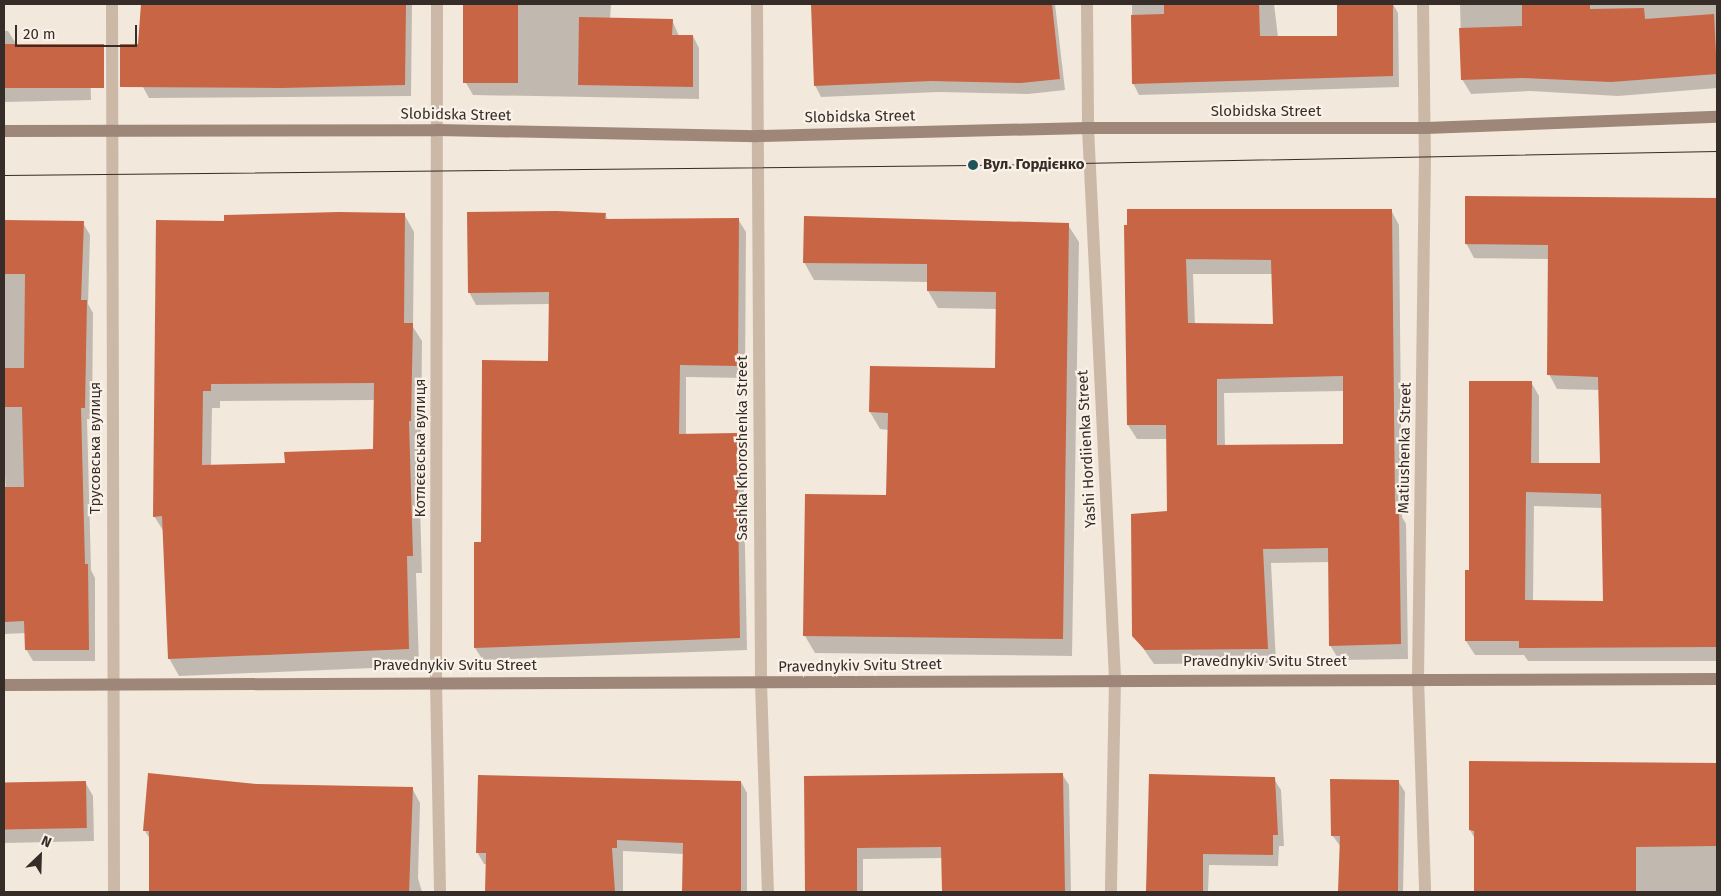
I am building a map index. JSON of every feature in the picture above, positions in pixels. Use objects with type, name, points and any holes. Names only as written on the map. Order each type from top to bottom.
[{"type":"main road","name":"Slobidska Street","points":[[4,131],[437,130],[757,136],[1088,128],[1426,128],[1717,117]]},
{"type":"main road","name":"Pravednykiv Svitu Street","points":[[4,685],[111,686],[436,682],[761,683],[1115,679],[1717,679]]},
{"type":"street","name":"Трусовська вулиця","points":[[112,4],[111,686],[114,892]]},
{"type":"street","name":"Котлєєвська вулиця","points":[[437,4],[436,682],[440,892]]},
{"type":"street","name":"Sashka Khoroshenka Street","points":[[757,4],[761,683],[768,892]]},
{"type":"street","name":"Yashi Hordiienka Street","points":[[1087,4],[1088,128],[1115,679],[1111,892]]},
{"type":"street","name":"Matiushenka Street","points":[[1423,4],[1426,128],[1418,678],[1425,892]]},
{"type":"building","points":[[141,4],[406,4],[405,85],[282,88],[120,87],[120,44],[138,44]]},
{"type":"building","points":[[463,4],[518,4],[518,83],[463,83]]},
{"type":"building","points":[[811,4],[1052,4],[1060,79],[1021,83],[931,81],[814,86]]},
{"type":"building","points":[[1164,4],[1259,4],[1260,36],[1337,36],[1337,4],[1393,4],[1393,76],[1132,84],[1131,15],[1164,14]]},
{"type":"building","points":[[1522,4],[1590,4],[1590,9],[1644,8],[1645,19],[1714,14],[1717,74],[1611,82],[1522,78],[1461,80],[1459,28],[1522,26]]},
{"type":"building","points":[[579,17],[673,19],[672,35],[693,35],[693,87],[578,85]]},
{"type":"building","points":[[4,44],[104,44],[104,88],[4,88]]},
{"type":"building","points":[[1465,196],[1717,198],[1717,647],[1519,648],[1519,641],[1465,641],[1465,570],[1469,570],[1469,381],[1532,381],[1531,463],[1600,463],[1598,377],[1547,375],[1548,245],[1465,244]],"holes":[[[1526,492],[1601,494],[1603,601],[1525,600]]]},
{"type":"building","points":[[1127,209],[1392,209],[1395,508],[1399,508],[1401,644],[1329,646],[1328,548],[1263,549],[1268,649],[1145,650],[1132,636],[1131,514],[1167,511],[1166,425],[1127,425],[1124,225],[1127,225]],"holes":[[[1186,259],[1271,260],[1273,324],[1188,323]],[[1343,376],[1343,444],[1217,445],[1217,379]]]},
{"type":"building","points":[[556,211],[606,213],[605,219],[739,218],[738,366],[680,365],[679,434],[737,433],[740,638],[474,648],[474,542],[481,542],[482,360],[548,361],[549,292],[468,293],[467,212]]},
{"type":"building","points":[[339,212],[405,213],[404,323],[413,323],[411,421],[409,421],[413,556],[407,556],[409,649],[168,659],[162,516],[153,517],[156,220],[224,221],[224,215]],"holes":[[[374,383],[373,449],[284,452],[285,463],[202,465],[203,391],[211,391],[211,384]]]},
{"type":"building","points":[[804,216],[1069,223],[1063,639],[803,636],[805,494],[886,495],[888,413],[869,412],[870,366],[995,368],[996,292],[927,291],[927,264],[803,263]]},
{"type":"building","points":[[4,220],[84,221],[81,300],[87,300],[85,408],[81,408],[85,564],[88,564],[89,650],[25,650],[24,621],[4,622],[5,487],[24,487],[22,407],[4,407],[4,368],[24,368],[25,274],[4,274]]},
{"type":"building","points":[[1469,761],[1717,763],[1717,846],[1636,847],[1636,892],[1474,892],[1474,831],[1469,830]]},
{"type":"building","points":[[148,773],[257,784],[413,787],[409,892],[149,892],[149,831],[143,831]]},
{"type":"building","points":[[1063,773],[1065,892],[942,892],[941,847],[857,848],[857,892],[805,892],[804,776]]},
{"type":"building","points":[[1149,774],[1275,777],[1278,835],[1273,835],[1273,855],[1203,854],[1203,892],[1146,892]]},
{"type":"building","points":[[478,775],[741,781],[741,892],[682,892],[683,843],[617,840],[617,848],[612,848],[615,892],[485,892],[486,853],[476,853]]},
{"type":"building","points":[[1330,779],[1399,780],[1398,892],[1338,892],[1340,836],[1331,836]]},
{"type":"building","points":[[86,781],[87,828],[5,829],[4,782]]},
{"type":"tram line","points":[[4,175],[973,165],[1717,151]]},
{"type":"place","name":"Вул. Гордієнко","points":[[973,165]]}]
